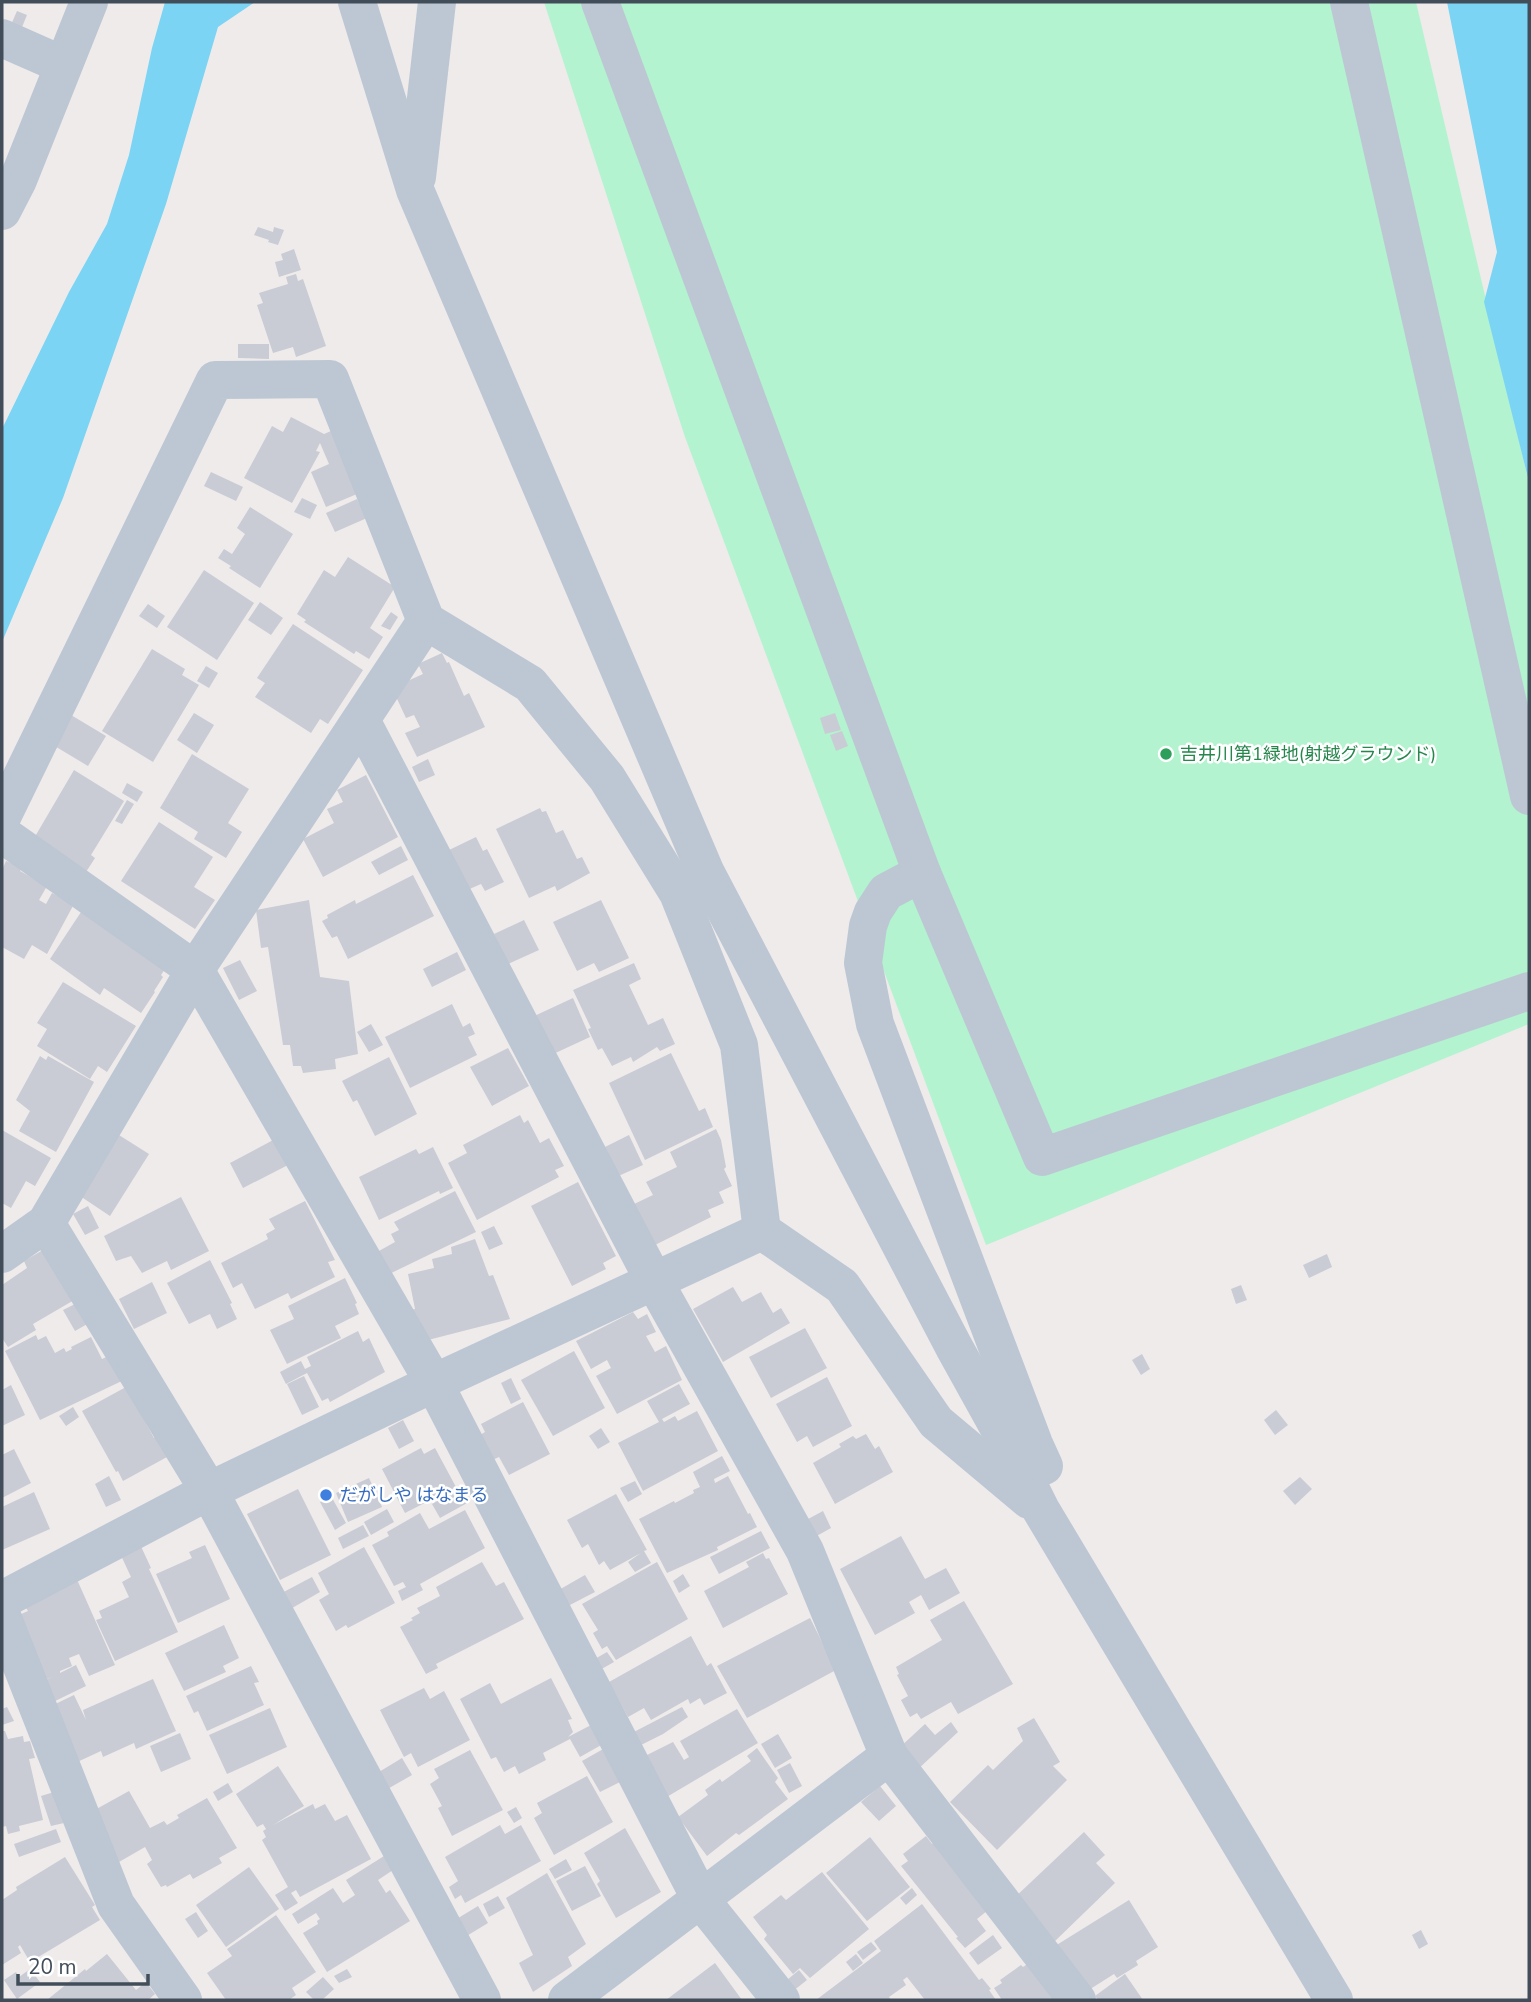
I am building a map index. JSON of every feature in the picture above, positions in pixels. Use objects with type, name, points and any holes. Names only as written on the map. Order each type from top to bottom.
[{"type":"street","points":[[2,211],[18,180],[89,2]]},
{"type":"street","points":[[357,2],[415,190],[705,871],[1041,1510],[1334,2000]]},
{"type":"street","points":[[415,190],[438,2]]},
{"type":"street","points":[[600,2],[922,873],[1042,1157],[1529,991]]},
{"type":"street","points":[[1349,2],[1529,796]]},
{"type":"street","points":[[2,38],[63,65]]},
{"type":"street","points":[[2,817],[215,380],[330,379],[426,621],[530,684],[607,778],[678,893],[739,1045],[762,1231],[842,1286],[936,1422],[1041,1510]]},
{"type":"street","points":[[2,1254],[46,1223],[195,970],[426,621]]},
{"type":"street","points":[[362,720],[654,1281],[805,1551],[889,1756],[1077,2000]]},
{"type":"street","points":[[2,834],[195,970],[434,1383],[701,1900],[781,2000]]},
{"type":"street","points":[[922,873],[886,892],[873,912],[868,926],[863,963],[875,1024],[1034,1444],[1153,1695]]},
{"type":"street","points":[[46,1223],[209,1492],[482,2000]]},
{"type":"street","points":[[2,1600],[209,1492],[434,1383],[762,1231]]},
{"type":"street","points":[[2,1616],[116,1905],[183,2000]]},
{"type":"street","points":[[566,2000],[889,1756]]},
{"type":"green space","name":"吉井川第1緑地(射越グラウンド)","points":[[544,2],[1416,2],[1529,483],[1529,1024],[986,1245],[685,437]]},
{"type":"water","points":[[165,2],[255,2],[218,27],[166,204],[63,498],[2,642],[2,429],[69,292],[107,224],[129,155],[152,48]]},
{"type":"water","points":[[1447,2],[1529,2],[1529,482],[1484,302],[1497,252]]},
{"type":"building","points":[[17,11],[27,15],[20,32],[10,27]]},
{"type":"building","points":[[258,227],[273,232],[274,227],[284,230],[278,245],[254,235]]},
{"type":"building","points":[[294,249],[301,270],[279,277],[275,262],[283,260],[281,254]]},
{"type":"building","points":[[296,274],[298,281],[303,279],[326,346],[296,357],[293,347],[273,353],[257,305],[263,303],[259,293],[288,284],[286,277]]},
{"type":"building","points":[[238,344],[269,344],[269,359],[238,358]]},
{"type":"building","points":[[291,417],[324,434],[331,431],[357,494],[326,507],[311,472],[329,464],[320,443],[316,451],[320,452],[292,503],[244,478],[272,426],[283,432]]},
{"type":"building","points":[[211,472],[243,487],[236,501],[204,486]]},
{"type":"building","points":[[302,498],[317,505],[310,519],[294,512]]},
{"type":"building","points":[[357,499],[367,518],[335,532],[326,513]]},
{"type":"building","points":[[250,507],[293,534],[260,588],[218,558],[224,549],[232,554],[245,534],[237,528]]},
{"type":"building","points":[[348,557],[395,587],[370,628],[383,637],[369,659],[356,651],[354,654],[304,622],[306,620],[297,614],[324,570],[335,577]]},
{"type":"building","points":[[204,570],[254,603],[217,660],[167,627]]},
{"type":"building","points":[[260,602],[283,618],[271,635],[248,620]]},
{"type":"building","points":[[148,604],[165,616],[157,628],[139,616]]},
{"type":"building","points":[[391,612],[398,617],[390,630],[381,626]]},
{"type":"building","points":[[293,624],[363,670],[328,724],[320,719],[311,733],[255,697],[265,683],[257,678]]},
{"type":"building","points":[[152,649],[185,669],[182,675],[199,685],[153,762],[102,731]]},
{"type":"building","points":[[442,653],[447,663],[449,662],[464,696],[469,693],[485,727],[417,757],[405,733],[420,727],[414,715],[406,718],[392,688],[423,674],[418,664]]},
{"type":"building","points":[[206,666],[218,673],[209,688],[197,681]]},
{"type":"building","points":[[194,713],[214,725],[197,753],[177,740]]},
{"type":"building","points":[[835,713],[841,730],[825,734],[820,718]]},
{"type":"building","points":[[71,715],[106,736],[88,766],[53,745]]},
{"type":"building","points":[[842,731],[848,746],[836,751],[830,735]]},
{"type":"building","points":[[192,754],[249,789],[228,823],[242,832],[226,858],[194,839],[198,832],[160,808]]},
{"type":"building","points":[[428,759],[435,775],[419,782],[412,767]]},
{"type":"building","points":[[74,770],[124,801],[91,855],[95,858],[86,872],[33,840]]},
{"type":"building","points":[[366,775],[398,837],[323,877],[303,839],[334,823],[327,809],[343,802],[337,790]]},
{"type":"building","points":[[127,783],[143,792],[137,802],[122,793]]},
{"type":"building","points":[[127,800],[134,804],[122,824],[115,821]]},
{"type":"building","points":[[540,808],[542,812],[546,811],[556,833],[563,830],[577,859],[582,857],[590,873],[557,891],[555,886],[529,898],[496,829]]},
{"type":"building","points":[[159,822],[213,857],[194,887],[215,900],[195,929],[121,881]]},
{"type":"building","points":[[476,837],[483,851],[487,849],[504,882],[485,891],[481,884],[465,891],[445,852]]},
{"type":"building","points":[[401,846],[408,860],[379,875],[371,862]]},
{"type":"building","points":[[6,861],[22,867],[20,871],[47,886],[39,900],[46,904],[52,893],[74,904],[47,954],[32,945],[24,959],[2,947],[2,870]]},
{"type":"building","points":[[413,875],[434,916],[348,959],[337,936],[332,938],[322,921],[328,918],[327,915],[355,900],[356,904]]},
{"type":"building","points":[[309,900],[320,977],[349,981],[358,1054],[335,1059],[336,1069],[303,1073],[301,1066],[293,1066],[290,1045],[283,1045],[268,947],[261,948],[256,910]]},
{"type":"building","points":[[601,900],[629,958],[599,972],[594,963],[577,971],[553,922]]},
{"type":"building","points":[[83,909],[165,969],[155,992],[141,1013],[104,988],[100,995],[50,959]]},
{"type":"building","points":[[524,920],[539,950],[508,964],[494,934]]},
{"type":"building","points":[[457,952],[466,970],[432,987],[423,969]]},
{"type":"building","points":[[240,960],[257,991],[239,1000],[223,968]]},
{"type":"building","points":[[634,963],[641,979],[629,985],[648,1025],[663,1018],[675,1044],[660,1051],[657,1047],[633,1062],[631,1057],[612,1066],[602,1048],[598,1050],[573,990]]},
{"type":"building","points":[[63,982],[136,1026],[107,1072],[98,1066],[90,1079],[37,1046],[47,1029],[37,1023]]},
{"type":"building","points":[[573,998],[590,1037],[549,1056],[530,1018]]},
{"type":"building","points":[[452,1004],[463,1027],[470,1023],[475,1034],[468,1037],[477,1055],[410,1088],[385,1037]]},
{"type":"building","points":[[371,1024],[383,1045],[369,1052],[357,1032]]},
{"type":"building","points":[[508,1048],[529,1086],[492,1106],[470,1067]]},
{"type":"building","points":[[671,1053],[699,1111],[705,1108],[713,1127],[645,1160],[609,1083]]},
{"type":"building","points":[[40,1056],[46,1060],[48,1056],[94,1082],[56,1152],[19,1131],[30,1111],[16,1100]]},
{"type":"building","points":[[389,1057],[417,1114],[375,1136],[357,1100],[353,1102],[342,1081]]},
{"type":"building","points":[[520,1115],[524,1123],[528,1120],[540,1143],[549,1138],[564,1166],[555,1170],[559,1177],[477,1220],[448,1163],[467,1153],[463,1145]]},
{"type":"building","points":[[716,1129],[721,1140],[726,1167],[724,1169],[732,1186],[719,1192],[724,1203],[708,1210],[711,1217],[653,1246],[632,1205],[653,1195],[646,1182],[677,1167],[670,1152]]},
{"type":"building","points":[[2,1130],[51,1158],[35,1186],[26,1181],[11,1208],[2,1203]]},
{"type":"building","points":[[111,1130],[149,1154],[110,1216],[71,1190]]},
{"type":"building","points":[[629,1135],[643,1165],[614,1178],[601,1149]]},
{"type":"building","points":[[275,1139],[288,1165],[243,1188],[230,1163]]},
{"type":"building","points":[[433,1147],[453,1188],[440,1194],[439,1191],[379,1220],[359,1177],[416,1149],[419,1154]]},
{"type":"building","points":[[578,1182],[616,1256],[603,1263],[606,1269],[572,1286],[531,1206]]},
{"type":"building","points":[[455,1191],[476,1232],[381,1278],[370,1256],[395,1242],[391,1234],[399,1230],[394,1222]]},
{"type":"building","points":[[181,1197],[209,1251],[171,1270],[167,1261],[142,1273],[131,1256],[116,1261],[104,1236]]},
{"type":"building","points":[[305,1201],[335,1260],[328,1262],[335,1277],[291,1299],[288,1293],[255,1309],[242,1283],[233,1288],[221,1263],[268,1239],[266,1234],[275,1229],[269,1219]]},
{"type":"building","points":[[88,1206],[99,1228],[85,1235],[73,1214]]},
{"type":"building","points":[[494,1226],[503,1244],[489,1250],[481,1232]]},
{"type":"building","points":[[475,1239],[510,1319],[428,1340],[410,1310],[415,1309],[408,1274],[434,1268],[432,1259],[452,1254],[451,1247]]},
{"type":"building","points":[[43,1250],[81,1296],[33,1324],[36,1330],[8,1347],[2,1338],[2,1285],[27,1268],[24,1261]]},
{"type":"building","points":[[1327,1254],[1332,1267],[1309,1278],[1303,1265]]},
{"type":"building","points":[[210,1260],[232,1303],[230,1304],[237,1319],[217,1329],[210,1314],[189,1324],[167,1283]]},
{"type":"building","points":[[345,1278],[357,1303],[355,1304],[359,1314],[335,1326],[341,1338],[287,1364],[270,1330],[294,1319],[288,1306]]},
{"type":"building","points":[[152,1282],[167,1313],[134,1329],[119,1299]]},
{"type":"building","points":[[1241,1285],[1247,1300],[1236,1304],[1231,1289]]},
{"type":"building","points":[[733,1287],[742,1302],[761,1292],[773,1313],[781,1308],[790,1323],[723,1362],[693,1309]]},
{"type":"building","points":[[79,1302],[89,1323],[75,1331],[63,1310]]},
{"type":"building","points":[[633,1312],[638,1319],[647,1314],[656,1332],[646,1336],[655,1352],[666,1346],[682,1380],[617,1414],[596,1376],[611,1368],[607,1360],[591,1369],[576,1341]]},
{"type":"building","points":[[805,1328],[827,1368],[771,1398],[749,1357]]},
{"type":"building","points":[[358,1331],[363,1342],[369,1338],[385,1372],[330,1402],[328,1398],[322,1401],[307,1373],[286,1384],[280,1372],[301,1361],[305,1369],[311,1366],[307,1357]]},
{"type":"building","points":[[36,1335],[38,1340],[46,1336],[55,1353],[64,1348],[66,1352],[91,1337],[102,1359],[113,1354],[126,1379],[40,1420],[5,1351]]},
{"type":"building","points":[[574,1351],[605,1408],[553,1436],[521,1380]]},
{"type":"building","points":[[1142,1354],[1150,1369],[1141,1375],[1132,1360]]},
{"type":"building","points":[[304,1376],[319,1407],[302,1415],[287,1384]]},
{"type":"building","points":[[827,1377],[852,1426],[813,1447],[807,1436],[797,1442],[776,1404]]},
{"type":"building","points":[[511,1378],[521,1399],[511,1404],[501,1383]]},
{"type":"building","points":[[679,1384],[690,1404],[662,1419],[664,1422],[675,1416],[678,1421],[697,1411],[718,1451],[643,1491],[618,1443],[659,1422],[647,1401]]},
{"type":"building","points":[[11,1385],[25,1415],[2,1426],[2,1390]]},
{"type":"building","points":[[126,1387],[167,1457],[123,1481],[82,1411]]},
{"type":"building","points":[[523,1402],[550,1454],[509,1475],[499,1457],[488,1462],[475,1438],[485,1432],[481,1424]]},
{"type":"building","points":[[73,1407],[79,1417],[66,1426],[59,1416]]},
{"type":"building","points":[[1276,1410],[1288,1425],[1275,1435],[1264,1420]]},
{"type":"building","points":[[403,1420],[414,1441],[399,1449],[388,1428]]},
{"type":"building","points":[[601,1428],[610,1442],[598,1449],[589,1436]]},
{"type":"building","points":[[866,1434],[875,1449],[879,1446],[893,1472],[835,1504],[813,1463],[841,1447],[839,1444],[853,1436],[856,1439]]},
{"type":"building","points":[[421,1448],[424,1454],[435,1448],[456,1487],[405,1513],[382,1469]]},
{"type":"building","points":[[14,1449],[31,1483],[2,1498],[2,1455]]},
{"type":"building","points":[[722,1456],[730,1471],[714,1479],[715,1483],[728,1476],[757,1527],[717,1547],[718,1550],[667,1573],[639,1519],[694,1493],[693,1490],[700,1487],[693,1472]]},
{"type":"building","points":[[109,1476],[121,1500],[106,1507],[95,1484]]},
{"type":"building","points":[[1300,1477],[1312,1489],[1295,1505],[1283,1491]]},
{"type":"building","points":[[369,1478],[382,1507],[348,1522],[336,1493]]},
{"type":"building","points":[[635,1481],[642,1494],[628,1502],[620,1488]]},
{"type":"building","points":[[461,1488],[469,1502],[440,1518],[432,1504]]},
{"type":"building","points":[[298,1489],[331,1555],[280,1580],[247,1514]]},
{"type":"building","points":[[34,1492],[50,1529],[2,1550],[2,1507]]},
{"type":"building","points":[[616,1494],[647,1550],[644,1551],[651,1563],[635,1572],[628,1562],[641,1553],[610,1570],[604,1561],[599,1565],[588,1544],[582,1548],[567,1520]]},
{"type":"building","points":[[331,1496],[346,1523],[335,1530],[320,1502]]},
{"type":"building","points":[[387,1509],[394,1522],[371,1535],[364,1522]]},
{"type":"building","points":[[465,1510],[485,1548],[420,1584],[423,1590],[402,1601],[398,1591],[406,1587],[403,1582],[394,1586],[372,1545],[389,1536],[387,1532],[420,1513],[429,1529]]},
{"type":"building","points":[[823,1511],[831,1528],[804,1543],[795,1526]]},
{"type":"building","points":[[363,1525],[369,1536],[343,1549],[338,1538]]},
{"type":"building","points":[[761,1531],[770,1548],[719,1574],[710,1557]]},
{"type":"building","points":[[901,1536],[925,1579],[946,1568],[960,1593],[929,1610],[921,1595],[909,1602],[915,1613],[875,1635],[840,1569]]},
{"type":"building","points":[[138,1540],[178,1632],[115,1661],[96,1620],[102,1618],[99,1611],[129,1597],[122,1582],[131,1577],[118,1549]]},
{"type":"building","points":[[205,1545],[230,1599],[178,1623],[156,1574],[192,1558],[189,1552]]},
{"type":"building","points":[[364,1547],[395,1603],[348,1628],[346,1625],[336,1631],[319,1600],[329,1594],[318,1573]]},
{"type":"building","points":[[763,1553],[766,1559],[769,1558],[788,1594],[723,1628],[704,1591],[749,1567],[746,1562]]},
{"type":"building","points":[[482,1562],[496,1586],[504,1582],[524,1619],[436,1664],[438,1668],[426,1674],[400,1627],[420,1613],[417,1608],[440,1596],[436,1587]]},
{"type":"building","points":[[657,1562],[688,1619],[616,1660],[607,1646],[602,1649],[593,1633],[598,1630],[582,1604]]},
{"type":"building","points":[[683,1574],[690,1586],[679,1593],[673,1581]]},
{"type":"building","points":[[75,1575],[115,1665],[89,1676],[79,1654],[69,1658],[72,1666],[60,1673],[76,1665],[86,1686],[49,1704],[39,1683],[52,1677],[42,1681],[12,1618],[28,1611],[25,1606]]},
{"type":"building","points":[[585,1575],[595,1592],[566,1607],[557,1591]]},
{"type":"building","points":[[312,1577],[320,1592],[287,1611],[278,1595]]},
{"type":"building","points":[[964,1601],[1013,1684],[958,1714],[951,1702],[921,1719],[917,1713],[910,1717],[901,1700],[908,1696],[897,1675],[899,1674],[896,1667],[942,1640],[930,1620]]},
{"type":"building","points":[[810,1618],[836,1670],[747,1718],[717,1666]]},
{"type":"building","points":[[224,1625],[239,1658],[223,1666],[226,1672],[184,1691],[165,1653]]},
{"type":"building","points":[[691,1636],[707,1666],[711,1663],[727,1693],[704,1705],[700,1698],[690,1704],[688,1699],[651,1720],[644,1708],[628,1717],[609,1682]]},
{"type":"building","points":[[607,1652],[614,1662],[598,1671],[593,1660]]},
{"type":"building","points":[[251,1666],[259,1682],[254,1683],[264,1705],[207,1731],[198,1711],[194,1713],[186,1696]]},
{"type":"building","points":[[551,1678],[572,1719],[568,1720],[573,1732],[568,1737],[593,1724],[603,1744],[580,1757],[570,1739],[543,1753],[546,1760],[519,1774],[515,1766],[504,1772],[496,1757],[491,1759],[460,1699],[490,1683],[501,1704]]},
{"type":"building","points":[[153,1679],[176,1731],[136,1749],[134,1743],[103,1757],[101,1751],[75,1763],[49,1707],[74,1695],[86,1720],[83,1710]]},
{"type":"building","points":[[424,1688],[430,1699],[444,1691],[470,1740],[418,1767],[411,1753],[404,1757],[380,1710]]},
{"type":"building","points":[[7,1707],[14,1721],[2,1725],[2,1709]]},
{"type":"building","points":[[682,1707],[688,1717],[637,1747],[630,1734]]},
{"type":"building","points":[[270,1708],[287,1747],[227,1774],[209,1735]]},
{"type":"building","points":[[737,1709],[758,1743],[665,1798],[643,1757],[673,1742],[684,1760],[689,1757],[680,1741]]},
{"type":"building","points":[[1034,1718],[1060,1762],[1053,1766],[1067,1780],[997,1850],[950,1802],[988,1765],[993,1770],[1023,1741],[1017,1728]]},
{"type":"building","points":[[951,1722],[958,1732],[917,1770],[898,1749],[925,1724],[935,1735]]},
{"type":"building","points":[[2,1731],[5,1731],[8,1739],[23,1736],[24,1742],[30,1741],[35,1758],[29,1759],[43,1820],[19,1826],[20,1831],[8,1834],[6,1826],[2,1827]]},
{"type":"building","points":[[180,1733],[191,1759],[161,1772],[150,1746]]},
{"type":"building","points":[[778,1734],[792,1758],[775,1768],[761,1744]]},
{"type":"building","points":[[605,1748],[624,1780],[600,1792],[582,1761]]},
{"type":"building","points":[[757,1748],[778,1778],[775,1782],[788,1799],[739,1835],[736,1833],[707,1856],[678,1817],[708,1795],[705,1790],[720,1779],[722,1782],[751,1761],[747,1756]]},
{"type":"building","points":[[470,1750],[503,1810],[452,1836],[438,1808],[442,1806],[430,1784],[439,1778],[434,1769]]},
{"type":"building","points":[[402,1758],[412,1775],[384,1791],[374,1775]]},
{"type":"building","points":[[790,1763],[802,1786],[789,1793],[777,1770]]},
{"type":"building","points":[[278,1766],[304,1806],[273,1825],[313,1804],[315,1809],[325,1804],[335,1821],[347,1815],[371,1859],[300,1897],[296,1890],[291,1893],[298,1903],[285,1911],[275,1895],[288,1887],[262,1840],[266,1837],[263,1831],[266,1829],[263,1824],[257,1827],[236,1794]]},
{"type":"building","points":[[587,1776],[613,1822],[554,1855],[534,1818],[542,1813],[537,1803]]},
{"type":"building","points":[[228,1783],[233,1792],[218,1801],[213,1792]]},
{"type":"building","points":[[880,1786],[896,1806],[879,1821],[861,1802]]},
{"type":"building","points":[[129,1791],[150,1828],[164,1821],[167,1825],[179,1818],[177,1815],[207,1798],[237,1848],[219,1858],[222,1863],[193,1879],[190,1874],[167,1887],[161,1887],[147,1864],[152,1860],[145,1847],[119,1862],[91,1812]]},
{"type":"building","points":[[54,1792],[64,1823],[51,1826],[41,1796]]},
{"type":"building","points":[[516,1807],[522,1818],[514,1823],[507,1812]]},
{"type":"building","points":[[500,1825],[505,1834],[521,1825],[541,1861],[465,1903],[461,1895],[455,1899],[449,1887],[458,1881],[445,1857]]},
{"type":"building","points":[[625,1828],[661,1892],[616,1918],[584,1853]]},
{"type":"building","points":[[56,1829],[61,1842],[19,1857],[14,1844]]},
{"type":"building","points":[[1084,1832],[1105,1855],[1096,1863],[1115,1883],[1054,1942],[1013,1899]]},
{"type":"building","points":[[926,1836],[932,1844],[935,1842],[993,1906],[977,1919],[986,1931],[965,1948],[901,1866],[908,1861],[903,1854]]},
{"type":"building","points":[[870,1837],[910,1887],[867,1921],[826,1873]]},
{"type":"building","points":[[384,1856],[393,1870],[378,1880],[386,1893],[390,1890],[410,1921],[327,1972],[303,1933],[318,1924],[320,1919],[316,1913],[298,1924],[292,1914],[333,1888],[343,1903],[355,1895],[346,1880]]},
{"type":"building","points":[[65,1857],[95,1905],[92,1907],[100,1920],[30,1962],[20,1945],[18,1947],[21,1953],[2,1965],[2,1900],[17,1890],[16,1887]]},
{"type":"building","points":[[566,1859],[572,1870],[555,1879],[549,1869]]},
{"type":"building","points":[[585,1866],[601,1896],[572,1911],[556,1881]]},
{"type":"building","points":[[249,1867],[279,1909],[226,1947],[196,1905]]},
{"type":"building","points":[[822,1872],[869,1929],[810,1978],[800,1968],[793,1974],[764,1939],[767,1935],[753,1917],[781,1895],[786,1900]]},
{"type":"building","points":[[547,1873],[586,1944],[568,1957],[572,1966],[533,1992],[519,1963],[533,1955],[506,1898]]},
{"type":"building","points":[[912,1888],[917,1895],[906,1905],[900,1898]]},
{"type":"building","points":[[498,1896],[505,1908],[489,1917],[483,1904]]},
{"type":"building","points":[[1129,1900],[1158,1947],[1136,1961],[1138,1965],[1117,1978],[1114,1974],[1084,1993],[1055,1946]]},
{"type":"building","points":[[922,1904],[979,1980],[982,1978],[991,1989],[989,1990],[996,2000],[925,2000],[907,1977],[903,1980],[906,1985],[889,1997],[891,2000],[816,2000],[881,1951],[874,1941]]},
{"type":"building","points":[[478,1906],[488,1923],[465,1937],[455,1920]]},
{"type":"building","points":[[196,1912],[208,1931],[198,1938],[185,1919]]},
{"type":"building","points":[[276,1915],[316,1972],[292,1988],[296,1995],[289,2000],[226,2000],[207,1973],[232,1956],[227,1949]]},
{"type":"building","points":[[1421,1930],[1428,1944],[1419,1949],[1412,1935]]},
{"type":"building","points":[[993,1935],[1002,1948],[978,1965],[969,1953]]},
{"type":"building","points":[[871,1942],[877,1949],[863,1960],[857,1952]]},
{"type":"building","points":[[107,1954],[136,1990],[146,1982],[155,1994],[148,2000],[47,2000],[85,1969],[86,1971]]},
{"type":"building","points":[[856,1954],[863,1963],[853,1971],[846,1962]]},
{"type":"building","points":[[1035,1959],[1065,2000],[1002,2000],[994,1988],[1002,1983],[1000,1980]]},
{"type":"building","points":[[715,1963],[742,2000],[666,2000]]},
{"type":"building","points":[[30,1969],[40,1982],[17,1999],[4,1980],[16,1972],[19,1977]]},
{"type":"building","points":[[347,1969],[352,1977],[339,1983],[334,1976]]},
{"type":"building","points":[[799,1970],[807,1980],[783,1999],[775,1990]]},
{"type":"building","points":[[1125,1974],[1143,2000],[1098,2000],[1095,1996]]},
{"type":"building","points":[[323,1977],[334,1989],[322,2000],[314,2000],[306,1992]]},
{"type":"place","name":"吉井川第1緑地(射越グラウンド)","points":[[1166,754]]},
{"type":"place","name":"だがしや はなまる","points":[[326,1495]]}]
